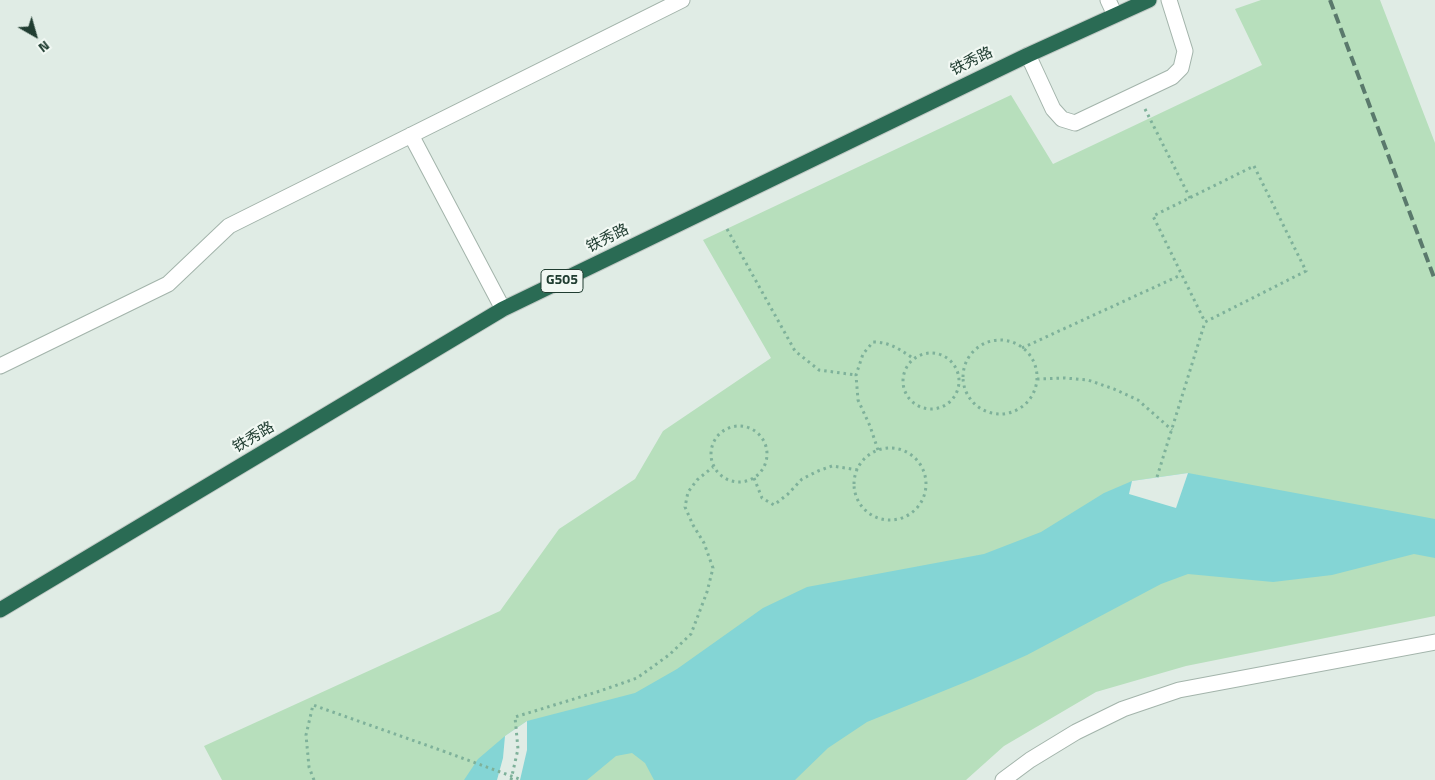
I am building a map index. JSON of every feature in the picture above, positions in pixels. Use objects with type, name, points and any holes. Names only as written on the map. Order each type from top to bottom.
[{"type":"highway","name":"铁秀路","points":[[0,610],[503,309],[1028,55],[1149,0]]},
{"type":"street","points":[[0,366],[168,284],[229,226],[682,0]]},
{"type":"street","points":[[1108,0],[1115,16]]},
{"type":"street","points":[[1028,55],[1053,109],[1062,119],[1075,123],[1172,76],[1181,68],[1185,51],[1169,0]]},
{"type":"street","points":[[410,135],[503,309]]},
{"type":"street","points":[[1003,780],[1030,760],[1076,732],[1123,709],[1179,690],[1435,642]]},
{"type":"path","points":[[1138,93],[1190,198]]},
{"type":"path","points":[[1157,477],[1205,322],[1153,216],[1254,166],[1306,271],[1205,322]]},
{"type":"path","points":[[727,229],[795,351],[819,370],[856,375]]},
{"type":"path","points":[[1022,348],[1182,275]]},
{"type":"path","points":[[1000,340],[1012,342],[1022,348],[1031,356],[1036,367],[1037,379],[1029,401],[1008,414],[995,414],[983,411],[973,404],[966,393],[963,381],[964,368],[969,356],[978,347],[988,342],[1000,340]]},
{"type":"path","points":[[878,450],[858,400],[856,375],[863,354],[874,342],[884,342],[898,348],[914,359]]},
{"type":"path","points":[[933,353],[942,355],[950,360],[956,368],[959,388],[955,397],[948,404],[932,410],[915,405],[908,398],[902,382],[908,365],[914,359],[923,354],[933,353]]},
{"type":"path","points":[[1037,379],[1065,378],[1088,380],[1114,389],[1138,400],[1172,430]]},
{"type":"path","points":[[736,425],[746,426],[762,436],[768,454],[766,464],[754,478],[745,482],[727,480],[713,468],[710,459],[710,449],[719,433],[736,425]]},
{"type":"path","points":[[890,448],[902,450],[913,456],[921,465],[926,476],[923,500],[916,510],[895,520],[883,520],[872,516],[857,499],[854,487],[855,475],[858,470],[860,464],[868,456],[878,450],[890,448]]},
{"type":"path","points":[[754,478],[762,498],[774,504],[788,494],[802,479],[818,471],[832,466],[858,470]]},
{"type":"path","points":[[511,780],[518,749],[515,717],[637,678],[669,655],[691,634],[707,592],[713,568],[704,543],[685,507],[688,492],[697,480],[713,468]]},
{"type":"path","points":[[314,780],[309,767],[306,735],[313,705],[522,780]]},
{"type":"green space","points":[[1261,0],[1380,0],[1435,143],[1435,616],[1186,666],[1096,692],[1004,746],[966,780],[222,780],[204,746],[500,611],[559,529],[635,479],[663,431],[771,358],[703,240],[1011,95],[1053,164],[1262,65],[1235,9]]},
{"type":"water","points":[[1188,473],[1435,519],[1435,558],[1414,554],[1332,575],[1273,582],[1188,574],[1161,584],[1027,655],[867,722],[828,748],[795,780],[654,780],[645,763],[632,753],[616,756],[587,780],[464,780],[478,759],[505,736],[527,721],[635,693],[677,669],[763,608],[807,587],[984,554],[1041,532],[1104,493],[1132,481]]},
{"type":"pier","points":[[1188,473],[1176,508],[1129,494],[1132,481]]},
{"type":"pier","points":[[527,721],[527,750],[520,780],[497,780],[503,758],[505,736]]},
{"type":"railway","points":[[1330,0],[1435,280]]}]
